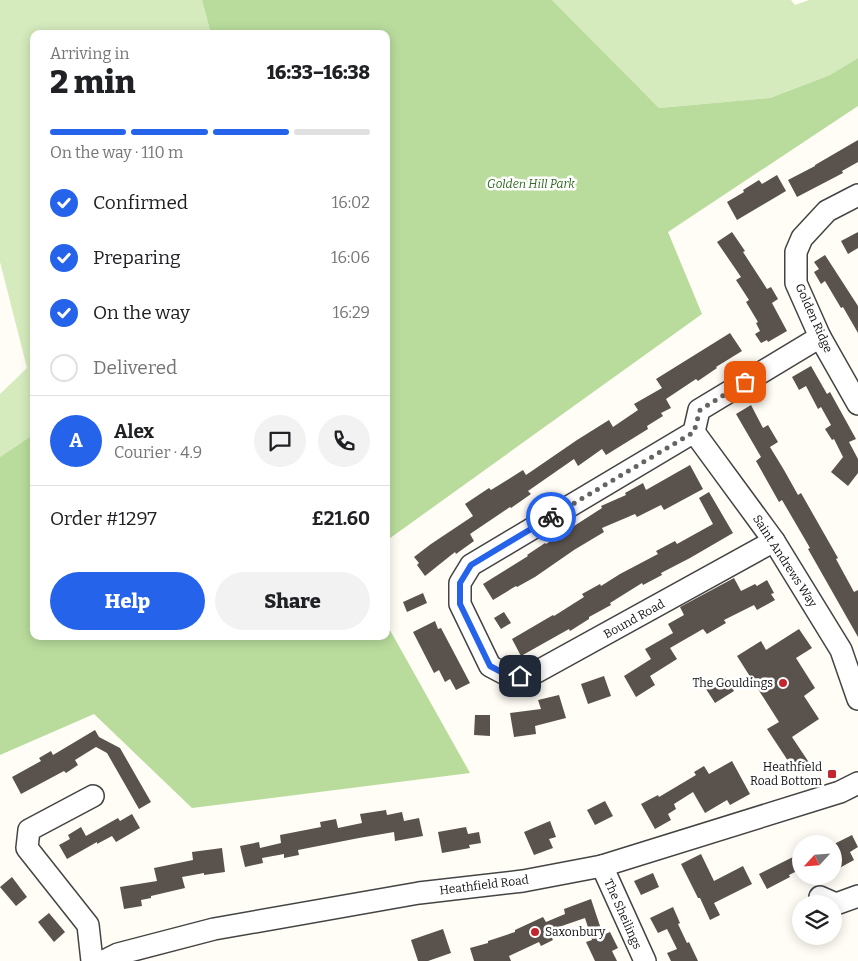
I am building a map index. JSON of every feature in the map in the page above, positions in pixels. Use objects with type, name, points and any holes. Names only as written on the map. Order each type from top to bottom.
[{"type":"street","name":"Golden Ridge","points":[[858,195],[827,211],[802,238],[796,252],[796,283],[820,337],[858,404]]},
{"type":"street","points":[[694,432],[700,410],[820,337]]},
{"type":"street","name":"Saint Andrews Way","points":[[694,432],[774,541],[841,650],[858,699]]},
{"type":"street","name":"Bound Road","points":[[694,432],[471,565],[460,583],[460,604],[490,666],[509,676],[531,675],[774,541]]},
{"type":"street","name":"Heathfield Road","points":[[104,961],[118,954],[214,929],[420,893],[523,881],[602,866],[840,792],[858,782]]},
{"type":"street","points":[[92,961],[88,925],[27,848],[29,830],[93,796]]},
{"type":"street","name":"The Sheilings","points":[[602,866],[644,961]]},
{"type":"street","points":[[842,902],[858,896]]},
{"type":"green space","points":[[0,0],[202,0],[210,30],[30,30],[30,437],[0,457],[0,394],[27,368],[0,262]]},
{"type":"green space","name":"Golden Hill Park","points":[[202,0],[552,0],[659,108],[770,98],[830,75],[858,58],[858,106],[668,232],[702,314],[390,538],[390,30],[210,30]]},
{"type":"green space","points":[[552,0],[791,0],[795,5],[809,0],[858,0],[858,58],[830,75],[770,98],[659,108]]},
{"type":"green space","points":[[30,437],[30,640],[390,640],[390,630],[470,773],[192,808],[94,714],[0,755],[0,457]]},
{"type":"building","points":[[858,140],[858,162],[842,171],[843,173],[797,197],[788,180]]},
{"type":"building","points":[[777,175],[786,191],[737,220],[727,202],[759,180],[762,184]]},
{"type":"building","points":[[732,232],[767,289],[771,287],[778,299],[772,303],[787,331],[768,342],[767,340],[761,343],[755,334],[760,331],[756,323],[758,322],[746,302],[749,300],[736,280],[741,277],[717,242]]},
{"type":"building","points":[[858,232],[858,248],[848,254],[841,241]]},
{"type":"building","points":[[825,255],[858,306],[858,333],[825,281],[821,284],[814,272],[819,269],[814,262]]},
{"type":"building","points":[[730,333],[742,351],[698,381],[696,379],[666,399],[671,408],[661,413],[663,416],[647,426],[648,429],[606,455],[602,449],[578,466],[574,459],[528,491],[531,494],[470,534],[474,541],[456,554],[455,552],[425,576],[414,557],[473,516],[465,504],[489,488],[491,490],[523,470],[526,475],[609,420],[613,427],[638,410],[634,404],[662,388],[656,379]]},
{"type":"building","points":[[811,366],[827,394],[830,392],[856,439],[849,442],[858,459],[858,473],[848,486],[831,472],[843,457],[834,439],[832,440],[825,429],[831,425],[821,407],[818,409],[806,386],[799,390],[792,377]]},
{"type":"building","points":[[751,405],[763,428],[768,425],[778,442],[770,447],[798,495],[801,493],[838,558],[836,559],[854,592],[858,590],[858,637],[808,549],[810,548],[782,500],[779,502],[756,461],[761,457],[736,414]]},
{"type":"building","points":[[690,465],[703,489],[664,510],[661,505],[637,517],[635,514],[602,528],[604,532],[535,577],[493,600],[483,584],[602,508],[601,506],[626,495],[625,493],[643,483],[646,490]]},
{"type":"building","points":[[709,492],[733,533],[661,573],[662,575],[643,585],[642,583],[570,631],[569,629],[521,656],[512,639],[584,597],[582,594],[600,584],[601,586],[658,554],[656,551],[675,541],[677,544],[713,524],[699,498]]},
{"type":"building","points":[[734,578],[741,591],[755,584],[757,586],[767,580],[774,593],[771,594],[775,600],[757,610],[754,605],[724,620],[726,623],[707,634],[703,629],[670,648],[677,659],[650,676],[655,685],[636,697],[624,676],[651,659],[645,649],[673,633],[668,624],[684,615],[680,607]]},
{"type":"building","points":[[423,593],[427,603],[407,612],[403,602]]},
{"type":"building","points":[[504,612],[511,623],[501,629],[494,618]]},
{"type":"building","points":[[435,621],[438,629],[441,628],[470,683],[456,690],[450,679],[445,682],[439,670],[434,673],[413,632]]},
{"type":"building","name":"The Gouldings","points":[[799,629],[812,648],[796,658],[815,688],[804,696],[819,719],[792,737],[810,764],[796,773],[767,729],[779,722],[737,656],[761,641],[766,650]]},
{"type":"building","points":[[604,676],[611,696],[588,704],[581,684]]},
{"type":"building","points":[[725,677],[734,691],[715,703],[706,689]]},
{"type":"building","points":[[559,695],[566,718],[535,726],[536,734],[514,737],[510,713],[541,709],[538,700]]},
{"type":"building","points":[[475,715],[490,715],[490,736],[474,735]]},
{"type":"building","points":[[95,730],[99,737],[120,748],[151,802],[139,809],[107,753],[96,747],[75,760],[78,765],[66,773],[64,771],[21,794],[12,777],[41,761],[39,758],[51,751],[53,755]]},
{"type":"building","points":[[732,761],[750,794],[730,805],[727,800],[705,813],[693,792],[674,804],[676,809],[668,814],[671,820],[655,829],[641,804],[658,795],[659,797],[696,775],[694,772],[704,766],[709,774]]},
{"type":"building","points":[[605,801],[613,816],[595,825],[587,810]]},
{"type":"building","points":[[386,810],[387,815],[402,812],[404,821],[419,818],[423,836],[395,841],[394,832],[359,838],[298,850],[299,855],[284,858],[284,854],[262,858],[263,863],[245,867],[240,846],[259,842],[260,848],[281,843],[280,835],[321,827],[320,822],[336,819],[338,828],[362,823],[360,814]]},
{"type":"building","points":[[132,814],[140,828],[116,842],[112,836],[67,859],[59,845],[70,839],[68,835],[81,827],[86,836],[118,818],[120,821]]},
{"type":"building","points":[[550,821],[556,837],[549,839],[553,848],[534,855],[524,832]]},
{"type":"building","points":[[466,827],[468,834],[479,832],[481,843],[469,845],[470,848],[442,853],[438,832]]},
{"type":"building","points":[[852,835],[858,847],[850,852],[854,860],[842,867],[842,840]]},
{"type":"building","points":[[222,848],[225,872],[182,877],[185,888],[151,896],[151,898],[141,900],[142,906],[124,909],[120,887],[157,881],[154,868],[193,860],[192,852]]},
{"type":"building","points":[[701,854],[714,881],[743,866],[752,884],[714,903],[720,915],[710,920],[681,864]]},
{"type":"building","points":[[792,858],[792,874],[789,875],[790,877],[767,889],[759,874]]},
{"type":"building","points":[[653,873],[659,887],[641,895],[634,881]]},
{"type":"building","points":[[12,877],[27,897],[16,906],[0,887]]},
{"type":"building","points":[[591,899],[603,935],[610,932],[618,948],[612,951],[617,961],[595,961],[586,942],[592,940],[585,918],[553,929],[556,934],[551,936],[553,940],[541,946],[539,942],[509,956],[511,961],[474,961],[470,948],[515,932],[515,930],[543,917],[546,922],[565,914],[564,909]]},
{"type":"building","points":[[673,907],[680,923],[678,924],[698,961],[671,961],[667,953],[677,949],[667,929],[658,933],[650,918]]},
{"type":"building","points":[[49,913],[65,932],[54,942],[38,922]]},
{"type":"building","points":[[443,929],[451,953],[428,961],[418,961],[411,940]]},
{"type":"way so far","points":[[551,517],[694,432],[700,410],[745,382]]},
{"type":"place","name":"The Gouldings","points":[[783,683]]},
{"type":"place","name":"Heathfield Road Bottom","points":[[832,774]]},
{"type":"place","name":"Saxonbury","points":[[535,932]]},
{"type":"route","points":[[520,676],[509,676],[490,666],[460,604],[460,583],[471,565],[551,517]]}]
